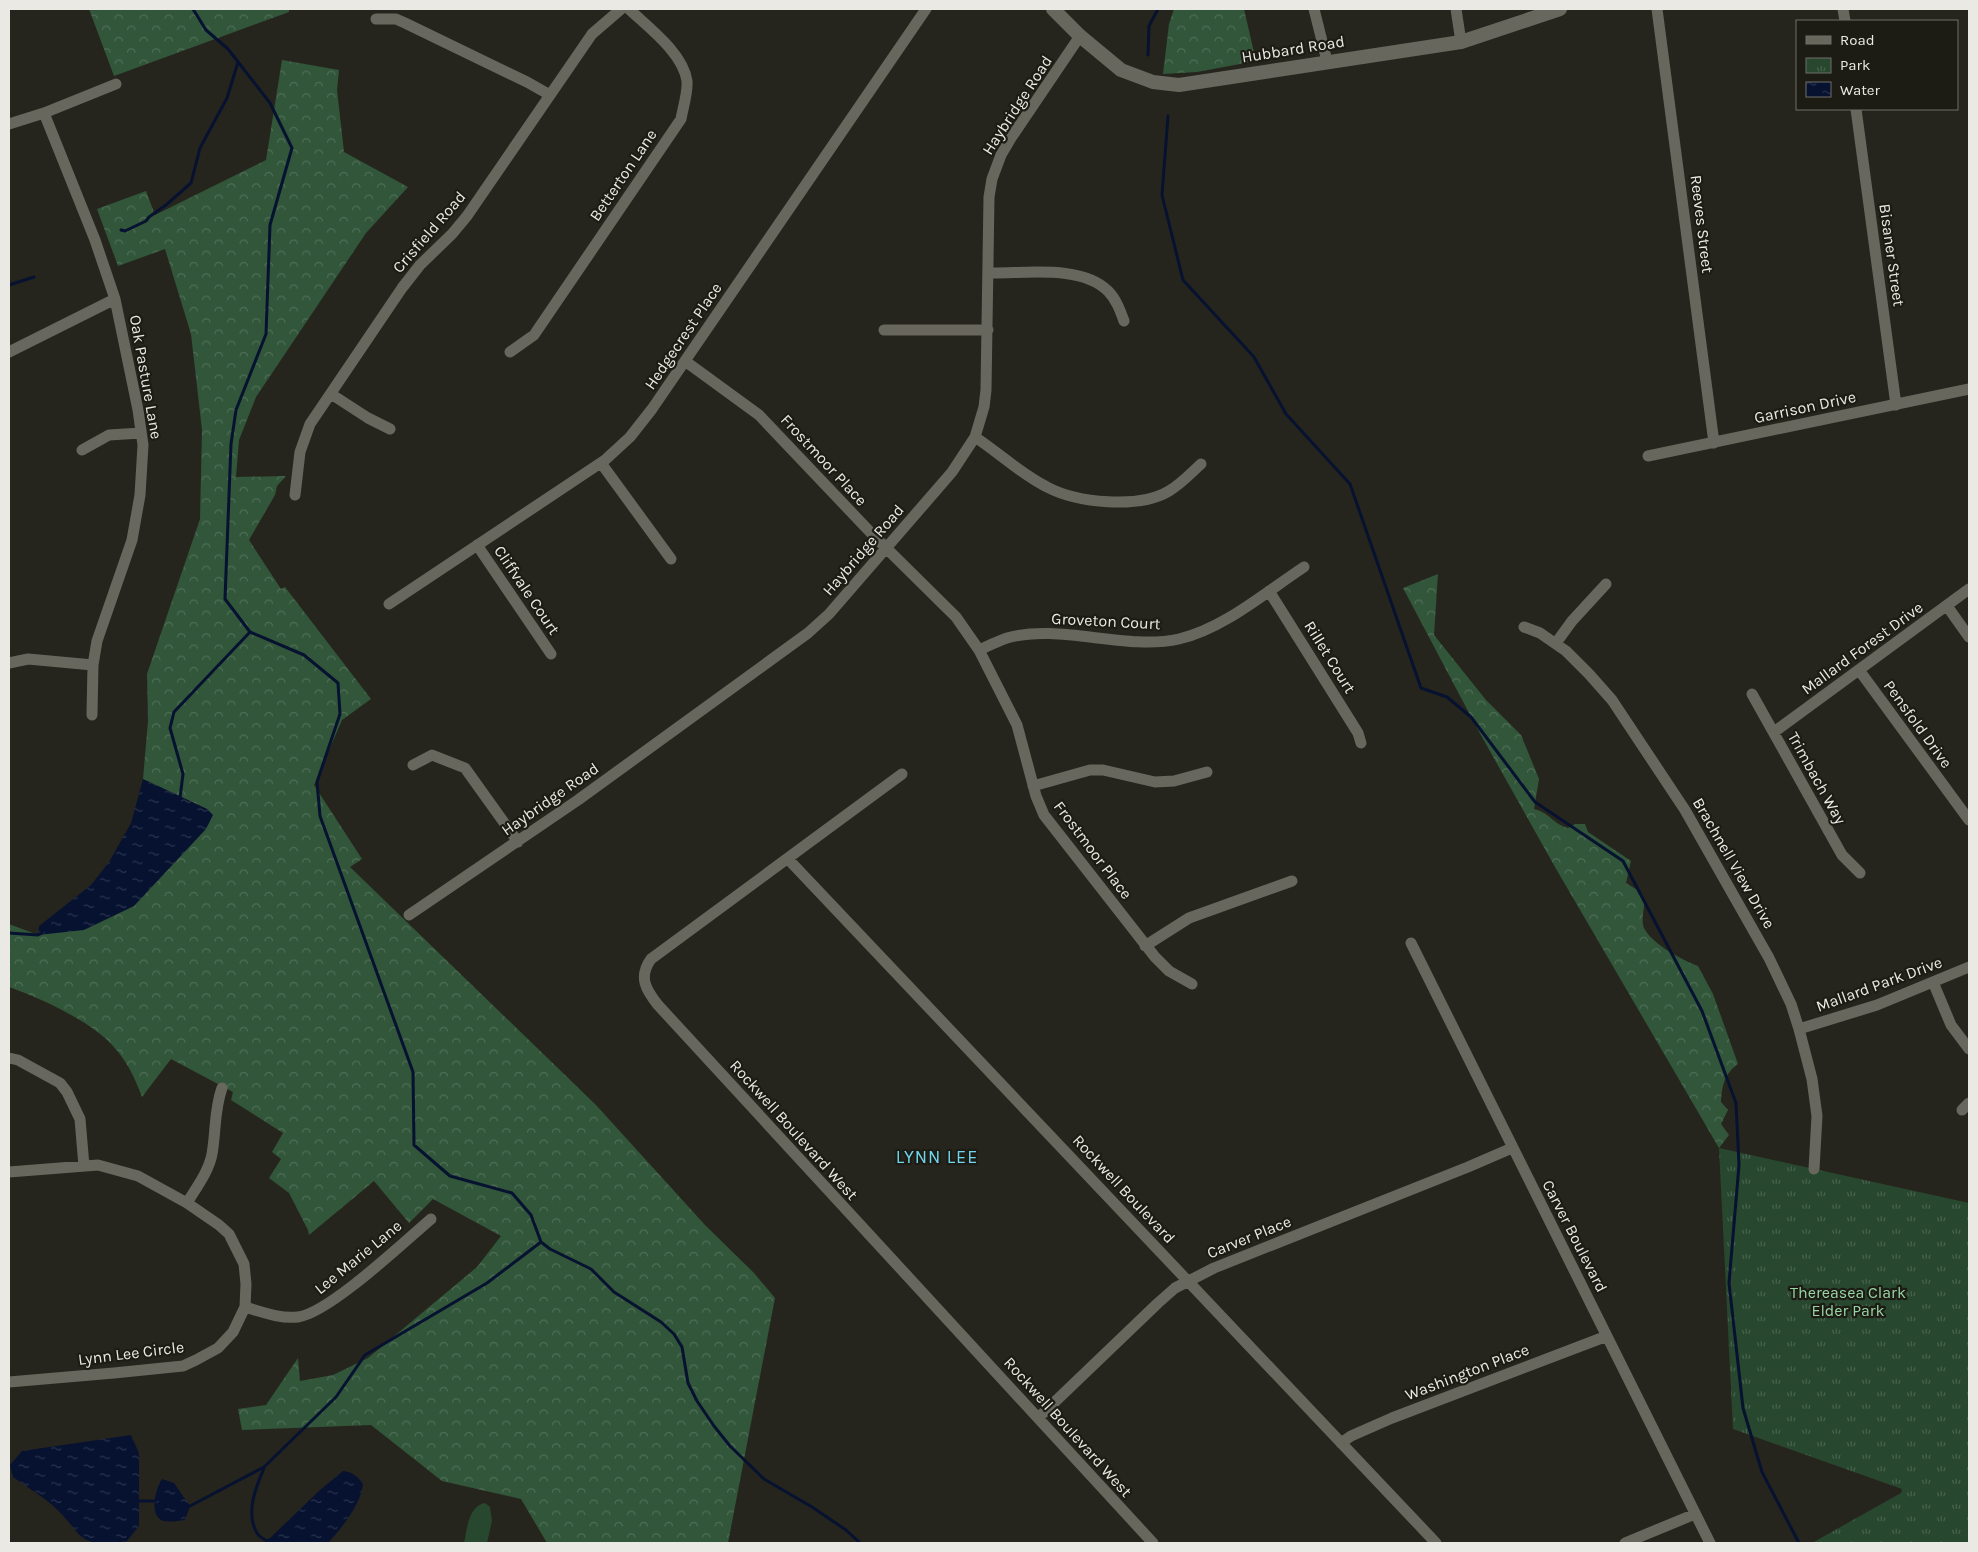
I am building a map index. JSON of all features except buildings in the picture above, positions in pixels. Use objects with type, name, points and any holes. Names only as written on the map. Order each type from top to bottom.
[{"type":"main road","name":"Hubbard Road","points":[[1052,9],[1080,36],[1121,70],[1153,82],[1179,85],[1461,42],[1560,9]]},
{"type":"street","name":"Crisfield Road","points":[[295,495],[296,469],[310,424],[402,288],[420,265],[452,234],[467,216],[592,34],[621,9]]},
{"type":"street","name":"Betterton Lane","points":[[510,352],[534,335],[681,119],[687,80],[677,55],[630,9]]},
{"type":"street","name":"Hedgecrest Place","points":[[389,604],[601,463],[622,446],[641,424],[685,361],[926,9]]},
{"type":"street","points":[[1314,9],[1327,62]]},
{"type":"street","points":[[1456,9],[1461,42]]},
{"type":"street","name":"Reeves Street","points":[[1657,9],[1714,443]]},
{"type":"street","points":[[376,19],[396,19],[550,95]]},
{"type":"street","name":"Haybridge Road","points":[[409,915],[578,800],[808,633],[829,614],[952,472],[975,436],[980,424],[985,398],[988,330],[989,197],[995,168],[1011,138],[1080,36]]},
{"type":"street","points":[[9,124],[116,84]]},
{"type":"street","name":"Bisaner Street","points":[[1856,110],[1896,405]]},
{"type":"street","name":"Oak Pasture Lane","points":[[44,112],[96,240],[115,299],[125,342],[143,445],[140,495],[132,540],[98,641],[93,665],[92,714]]},
{"type":"street","points":[[988,273],[1064,273],[1083,276],[1107,290],[1115,301],[1124,321]]},
{"type":"street","points":[[9,352],[115,299]]},
{"type":"street","points":[[884,330],[988,330]]},
{"type":"street","name":"Frostmoor Place","points":[[685,361],[759,415],[956,618],[979,650],[1017,725],[1033,786],[1044,815],[1146,946],[1169,971],[1192,984]]},
{"type":"street","name":"Garrison Drive","points":[[1648,456],[1969,389]]},
{"type":"street","points":[[331,394],[390,430]]},
{"type":"street","points":[[82,450],[109,436],[141,433]]},
{"type":"street","points":[[975,436],[1046,487],[1073,497],[1134,502],[1146,500],[1168,491],[1201,464]]},
{"type":"street","points":[[601,463],[671,558]]},
{"type":"street","name":"Cliffvale Court","points":[[477,545],[551,654]]},
{"type":"street","name":"Groveton Court","points":[[979,650],[1008,638],[1032,635],[1151,642],[1177,639],[1214,626],[1304,567]]},
{"type":"street","points":[[1556,644],[1572,621],[1606,584]]},
{"type":"street","name":"Mallard Forest Drive","points":[[1774,732],[1969,589]]},
{"type":"street","name":"Rillet Court","points":[[1269,591],[1358,733],[1361,743]]},
{"type":"street","points":[[1947,606],[1969,637]]},
{"type":"street","name":"Brachnell View Drive","points":[[1524,627],[1540,633],[1556,644],[1589,674],[1612,700],[1685,810],[1769,958],[1791,1004],[1816,1098],[1817,1136],[1814,1169]]},
{"type":"street","points":[[9,663],[28,659],[93,665]]},
{"type":"street","name":"Pensfold Drive","points":[[1859,670],[1969,820]]},
{"type":"street","name":"Trimbach Way","points":[[1752,694],[1842,855],[1860,873]]},
{"type":"street","points":[[413,764],[432,755],[465,768],[518,842]]},
{"type":"street","points":[[1033,786],[1090,770],[1103,770],[1155,782],[1174,781],[1207,772]]},
{"type":"street","name":"Rockwell Boulevard West","points":[[902,774],[651,959],[644,972],[646,988],[658,1005],[1153,1543]]},
{"type":"street","name":"Rockwell Boulevard","points":[[788,859],[1436,1543]]},
{"type":"street","points":[[1146,946],[1190,918],[1292,881]]},
{"type":"street","name":"Carver Boulevard","points":[[1411,943],[1710,1543]]},
{"type":"street","name":"Mallard Park Drive","points":[[1799,1029],[1877,1005],[1969,967]]},
{"type":"street","points":[[1933,982],[1951,1025],[1969,1049]]},
{"type":"street","points":[[9,1058],[18,1060],[60,1083],[67,1092],[80,1119],[84,1166]]},
{"type":"street","points":[[187,1203],[202,1180],[212,1155],[217,1102],[222,1088]]},
{"type":"street","name":"Carver Place","points":[[1038,1418],[1175,1288],[1214,1268],[1512,1148]]},
{"type":"street","name":"Lynn Lee Circle","points":[[9,1172],[98,1165],[138,1176],[187,1203],[229,1234],[244,1264],[246,1284],[245,1307],[233,1332],[218,1348],[183,1366],[114,1374],[9,1382]]},
{"type":"street","name":"Lee Marie Lane","points":[[245,1307],[282,1316],[298,1317],[317,1311],[341,1294],[431,1219]]},
{"type":"street","name":"Washington Place","points":[[1342,1443],[1351,1436],[1392,1418],[1607,1336]]},
{"type":"street","points":[[1625,1543],[1695,1514]]},
{"type":"green space","points":[[89,9],[289,9],[289,12],[114,76]]},
{"type":"green space","points":[[1174,9],[1244,9],[1256,61],[1197,72],[1163,74],[1169,24]]},
{"type":"green space","points":[[282,60],[339,70],[337,90],[344,152],[408,187],[366,233],[256,397],[239,440],[236,477],[286,476],[277,486],[275,495],[249,540],[281,589],[285,587],[371,699],[342,720],[314,785],[362,859],[350,867],[596,1105],[705,1225],[754,1273],[775,1298],[728,1543],[547,1543],[521,1499],[442,1481],[371,1425],[242,1430],[238,1409],[266,1405],[298,1358],[300,1381],[333,1375],[368,1358],[477,1267],[501,1236],[433,1199],[409,1223],[374,1181],[309,1235],[289,1193],[269,1178],[281,1159],[272,1152],[283,1133],[231,1100],[233,1092],[171,1059],[142,1097],[126,1064],[113,1046],[103,1037],[79,1019],[64,1011],[9,987],[9,924],[38,935],[207,809],[143,779],[148,721],[147,674],[200,519],[202,430],[191,334],[165,249],[118,266],[97,209],[146,191],[155,215],[266,160]]},
{"type":"green space","points":[[1438,574],[1434,635],[1486,700],[1521,735],[1539,779],[1534,809],[1568,828],[1575,824],[1585,824],[1588,832],[1631,861],[1626,883],[1639,891],[1644,899],[1644,928],[1660,945],[1676,956],[1698,966],[1713,994],[1738,1064],[1727,1076],[1723,1086],[1721,1102],[1728,1110],[1721,1124],[1729,1135],[1719,1148],[1555,867],[1477,728],[1403,588]]},
{"type":"green space","name":"Thereasea Clark Elder Park","points":[[1719,1148],[1969,1203],[1969,1543],[1812,1543],[1901,1493],[1902,1489],[1733,1429]]},
{"type":"green space","points":[[485,1503],[490,1507],[492,1521],[487,1543],[464,1543],[469,1519],[479,1505]]},
{"type":"water","points":[[143,779],[207,809],[213,815],[206,829],[134,906],[84,930],[38,935],[39,926],[91,885],[109,862],[131,823]]},
{"type":"water","points":[[131,1435],[139,1453],[139,1526],[127,1541],[97,1543],[88,1540],[75,1531],[62,1514],[51,1504],[13,1477],[10,1465],[22,1451]]},
{"type":"water","points":[[343,1471],[352,1473],[363,1484],[355,1508],[328,1543],[266,1543],[265,1540],[270,1538],[320,1490]]},
{"type":"water","points":[[162,1479],[174,1483],[190,1506],[185,1520],[172,1522],[161,1520],[157,1517],[154,1506]]},
{"type":"waterway","points":[[193,9],[206,30],[228,49],[270,103],[292,148],[270,225],[266,334],[236,410],[231,444],[225,599],[250,632],[304,655],[338,683],[340,714],[317,782],[320,816],[413,1072],[414,1145],[450,1176],[512,1193],[531,1215],[541,1242],[550,1249],[591,1269],[614,1292],[661,1322],[674,1334],[682,1347],[688,1383],[697,1401],[730,1446],[764,1479],[812,1507],[846,1530],[860,1543]]},
{"type":"waterway","points":[[1148,55],[1149,26],[1158,9]]},
{"type":"waterway","points":[[121,230],[125,231],[146,221],[191,183],[200,148],[227,98],[238,62]]},
{"type":"waterway","points":[[1168,116],[1162,195],[1183,280],[1254,357],[1286,414],[1350,484],[1421,688],[1447,697],[1471,717],[1535,802],[1623,861],[1702,1011],[1736,1103],[1739,1165],[1729,1283],[1743,1408],[1762,1472],[1799,1543]]},
{"type":"waterway","points":[[9,285],[34,277]]},
{"type":"waterway","points":[[180,798],[183,774],[170,728],[174,712],[250,632]]},
{"type":"waterway","points":[[9,933],[38,935],[42,933]]},
{"type":"waterway","points":[[187,1505],[190,1506],[264,1467],[336,1397],[365,1355],[487,1283],[541,1242]]},
{"type":"waterway","points":[[264,1468],[253,1500],[252,1517],[257,1533],[261,1538],[270,1543]]},
{"type":"waterway","points":[[135,1501],[156,1501]]},
{"type":"district","name":"LYNN LEE","points":[[937,1157]]}]
